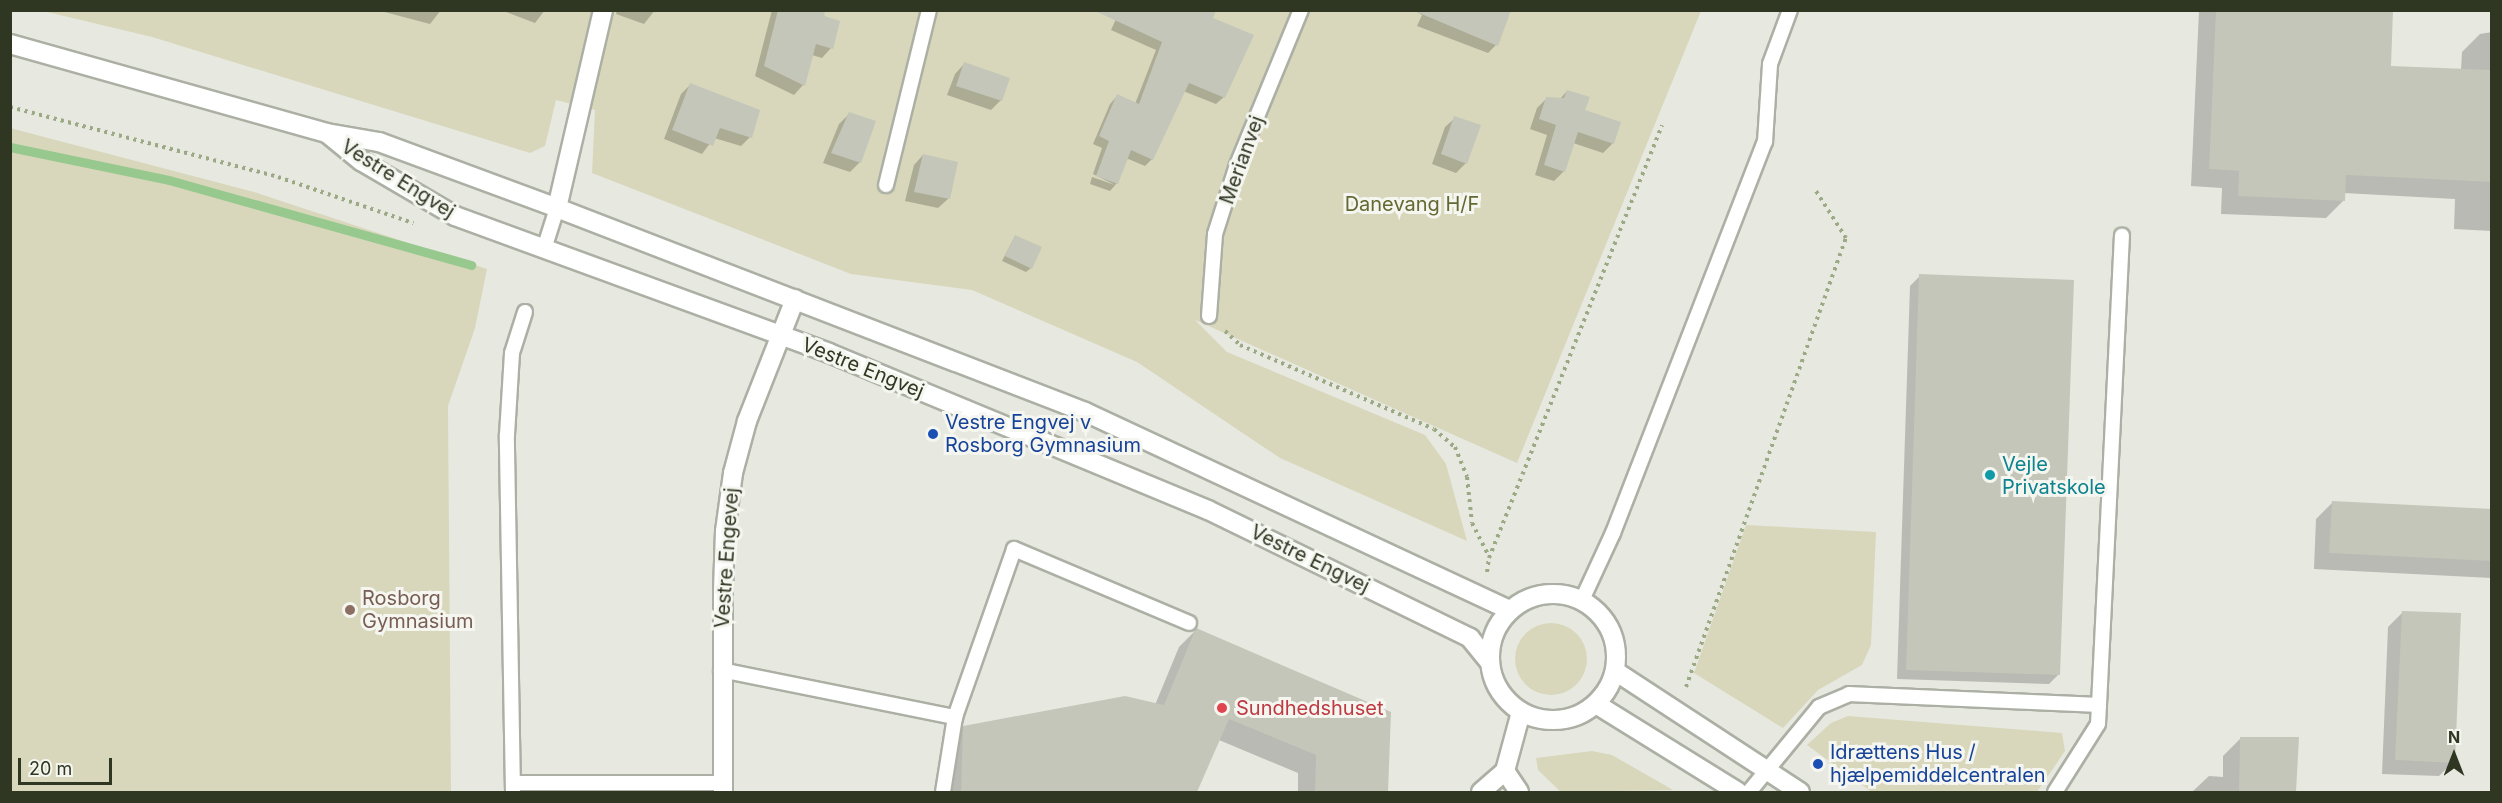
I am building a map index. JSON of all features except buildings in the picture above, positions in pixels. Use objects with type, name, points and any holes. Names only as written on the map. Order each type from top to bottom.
[{"type":"street","points":[[557,208],[603,10]]},
{"type":"street","name":"Vestre Engvej","points":[[10,44],[327,133],[379,142],[557,208],[1085,412],[1404,558],[1509,610]]},
{"type":"street","name":"Vestre Engvej","points":[[327,133],[361,161],[455,216],[781,336],[1208,510],[1470,638],[1490,663]]},
{"type":"street","name":"Vestre Engevej","points":[[723,788],[721,670],[725,531],[733,473],[747,421],[795,299]]},
{"type":"street","points":[[1552,593],[1582,600],[1596,609],[1614,638],[1615,671],[1596,704],[1568,718],[1536,718],[1521,712],[1500,691],[1490,663],[1493,634],[1509,610],[1537,595],[1552,593]]},
{"type":"street","points":[[1615,671],[1766,767],[1800,792]]},
{"type":"street","points":[[1596,704],[1737,792]]},
{"type":"street","points":[[1481,792],[1505,771],[1521,712]]},
{"type":"street","points":[[1505,771],[1519,792]]},
{"type":"lane","points":[[886,185],[929,10]]},
{"type":"lane","name":"Merianvej","points":[[1209,316],[1215,234],[1237,165],[1301,10]]},
{"type":"lane","points":[[1582,600],[1613,533],[1765,142],[1770,64],[1790,10]]},
{"type":"lane","points":[[544,249],[557,208]]},
{"type":"lane","points":[[2055,792],[2098,724],[2122,236]]},
{"type":"lane","points":[[525,312],[512,353],[507,435],[513,788],[723,788]]},
{"type":"lane","points":[[943,792],[955,717],[1014,549],[1189,623]]},
{"type":"lane","points":[[721,670],[955,717]]},
{"type":"lane","points":[[1749,792],[1766,767],[1820,707],[1849,694],[2099,705]]},
{"type":"path","points":[[10,107],[278,177],[420,225]]},
{"type":"path","points":[[1483,599],[1489,558],[1662,125]]},
{"type":"path","points":[[1678,710],[1846,238],[1814,188]]},
{"type":"path","points":[[1209,316],[1240,345],[1434,429],[1455,447],[1467,477],[1472,523],[1489,558]]},
{"type":"green space","name":"Danevang H/F","points":[[43,11],[1701,11],[1517,463],[1195,320],[1227,352],[1425,435],[1446,464],[1467,541],[1280,458],[1137,362],[972,290],[851,274],[592,173],[595,110],[556,100],[545,146],[530,153],[152,37]]},
{"type":"green space","name":"Rosborg Gymnasium","points":[[10,128],[254,192],[487,269],[475,328],[448,406],[451,792],[11,792]]},
{"type":"green space","points":[[1746,525],[1876,532],[1871,645],[1862,665],[1818,690],[1783,728],[1694,673]]},
{"type":"green space","points":[[1558,623],[1577,633],[1585,645],[1587,659],[1585,673],[1577,685],[1565,693],[1544,695],[1525,685],[1517,673],[1515,652],[1525,633],[1537,625]]},
{"type":"green space","points":[[1848,716],[2062,733],[2065,751],[2037,792],[1872,792],[1807,745],[1831,723]]},
{"type":"green space","points":[[1592,751],[1612,755],[1673,790],[1561,792],[1538,770],[1536,758]]},
{"type":"waterway","points":[[10,147],[169,180],[471,265]]},
{"type":"place","name":"Vestre Engvej v Rosborg Gymnasium","points":[[933,434]]},
{"type":"place","name":"Vejle Privatskole","points":[[1990,475]]},
{"type":"place","name":"Rosborg Gymnasium","points":[[350,610]]},
{"type":"place","name":"Sundhedshuset","points":[[1222,708]]},
{"type":"place","name":"Idrættens Hus / hjælpemiddelcentralen","points":[[1818,764]]}]
